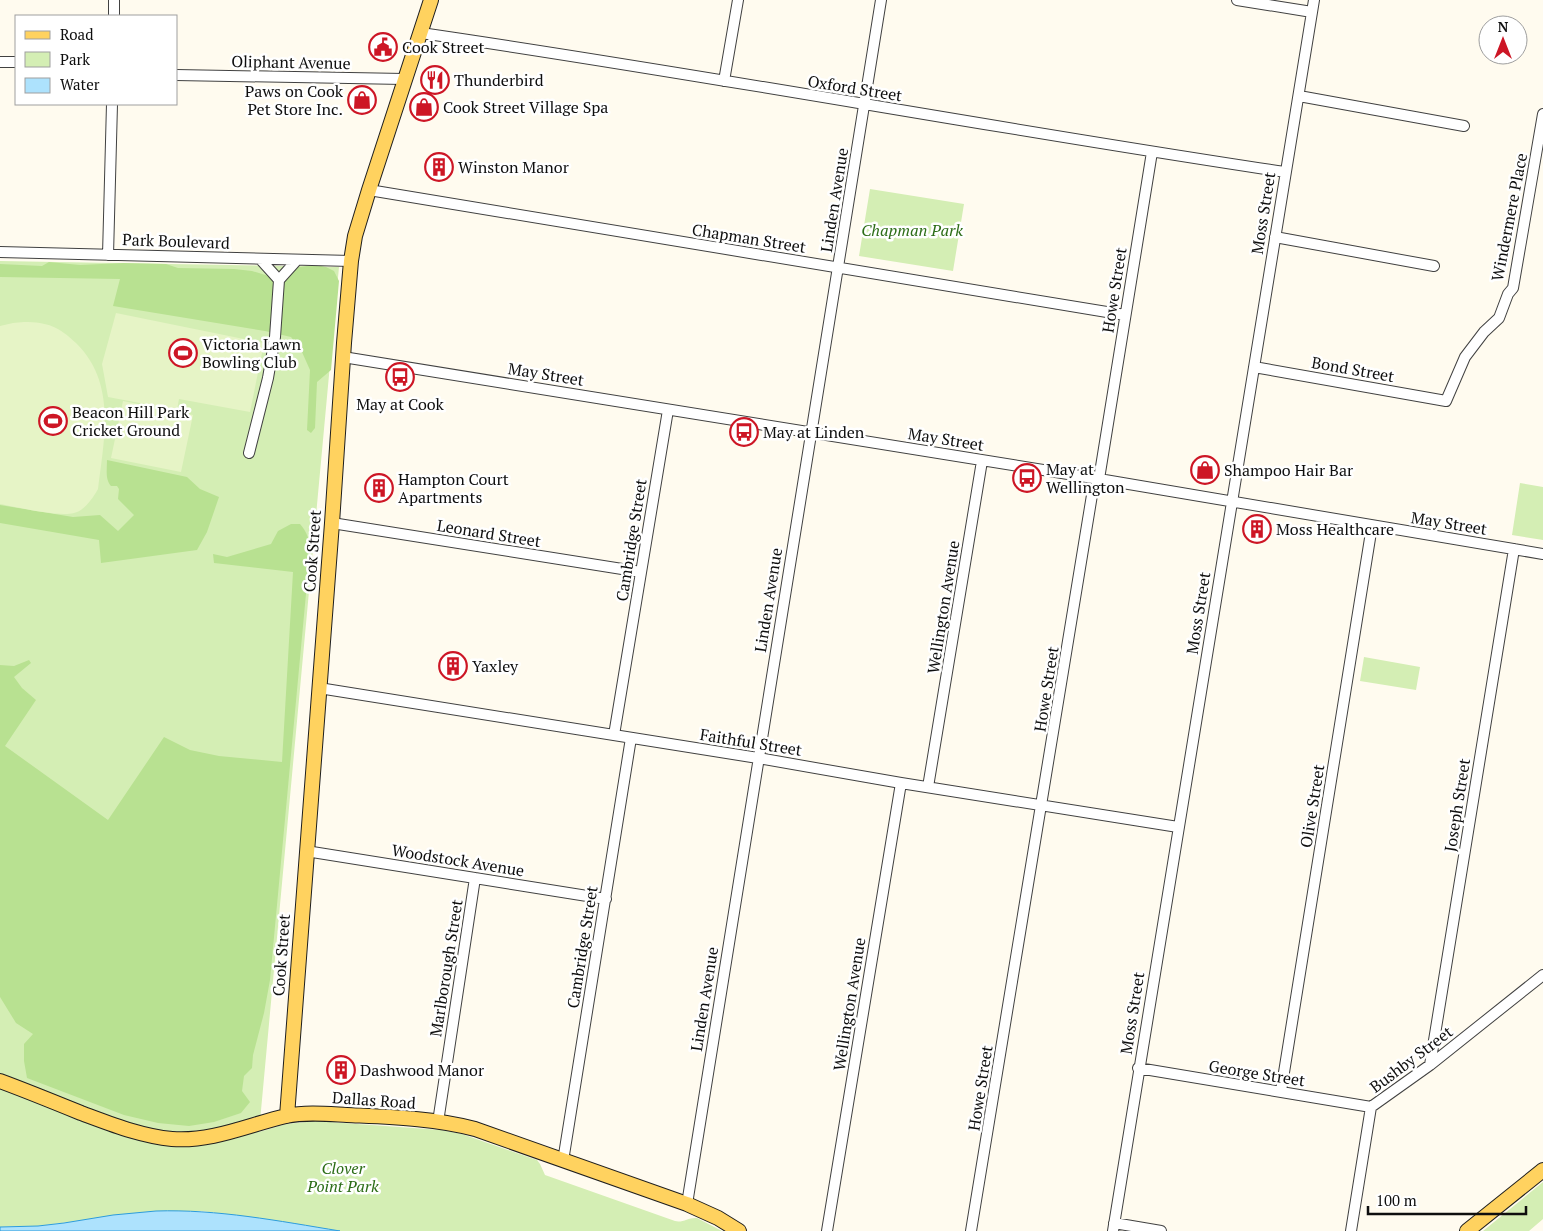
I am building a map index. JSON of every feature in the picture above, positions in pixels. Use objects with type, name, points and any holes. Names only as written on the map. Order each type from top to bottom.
[{"type":"main road","name":"Cook Street","points":[[287,1116],[351,261],[355,236],[369,190],[431,0]]},
{"type":"main road","name":"Dallas Road","points":[[0,1081],[133,1132],[172,1139],[198,1139],[224,1135],[287,1116],[306,1113],[458,1124],[687,1204],[718,1218],[739,1231]]},
{"type":"main road","points":[[1467,1231],[1543,1170]]},
{"type":"street","points":[[114,0],[114,15]]},
{"type":"street","points":[[724,81],[738,0]]},
{"type":"street","name":"Linden Avenue","points":[[687,1204],[881,0]]},
{"type":"street","points":[[1237,0],[1312,12]]},
{"type":"street","name":"Moss Street","points":[[1113,1227],[1314,0]]},
{"type":"street","name":"Oxford Street","points":[[421,33],[1285,172]]},
{"type":"street","points":[[0,62],[15,62]]},
{"type":"street","name":"Oliphant Avenue","points":[[178,75],[404,79]]},
{"type":"street","points":[[1298,96],[1464,126]]},
{"type":"street","points":[[108,255],[112,105]]},
{"type":"street","name":"Windermere Place","points":[[1446,400],[1466,357],[1484,332],[1500,318],[1508,294],[1513,288],[1541,140],[1543,114]]},
{"type":"street","name":"Howe Street","points":[[971,1231],[1092,495],[1099,479],[1152,152]]},
{"type":"street","name":"Chapman Street","points":[[369,190],[1125,315]]},
{"type":"street","points":[[1275,237],[1434,266]]},
{"type":"street","name":"Park Boulevard","points":[[0,252],[351,261]]},
{"type":"street","points":[[260,259],[279,280]]},
{"type":"street","points":[[249,453],[268,378],[275,337],[279,280],[297,260]]},
{"type":"street","name":"May Street","points":[[343,357],[1099,479],[1543,554]]},
{"type":"street","name":"Bond Street","points":[[1254,367],[1446,400]]},
{"type":"street","name":"Cambridge Street","points":[[614,735],[668,410]]},
{"type":"street","name":"Wellington Avenue","points":[[928,787],[982,461]]},
{"type":"street","name":"Leonard Street","points":[[332,523],[641,572]]},
{"type":"street","name":"Olive Street","points":[[1281,1092],[1372,526]]},
{"type":"street","name":"Joseph Street","points":[[1430,1065],[1514,549]]},
{"type":"street","name":"Faithful Street","points":[[319,688],[1178,827]]},
{"type":"street","name":"Cambridge Street","points":[[563,1161],[606,900],[630,738]]},
{"type":"street","name":"Wellington Avenue","points":[[827,1231],[901,783]]},
{"type":"street","name":"Woodstock Avenue","points":[[306,851],[606,900]]},
{"type":"street","name":"Marlborough Street","points":[[438,1122],[475,878]]},
{"type":"street","name":"Bushby Street","points":[[1351,1231],[1371,1107],[1430,1065],[1543,975]]},
{"type":"street","name":"George Street","points":[[1138,1068],[1371,1107]]},
{"type":"street","points":[[1113,1227],[1161,1231]]},
{"type":"green space","name":"Chapman Park","points":[[870,189],[964,204],[953,271],[859,256]]},
{"type":"green space","name":"Clover Point Park","points":[[0,261],[339,267],[259,1132],[286,1124],[316,1121],[441,1130],[462,1134],[537,1160],[545,1175],[675,1221],[697,1218],[722,1231],[340,1231],[201,1211],[156,1211],[38,1226],[0,1227]]},
{"type":"green space","points":[[49,262],[80,265],[166,264],[178,268],[252,271],[272,277],[286,275],[297,267],[316,265],[334,271],[339,281],[331,370],[317,382],[315,428],[311,433],[307,430],[310,370],[302,352],[291,337],[113,306],[120,279],[0,277],[0,264],[42,266]]},
{"type":"green space","name":"Victoria Lawn Bowling Club","points":[[116,313],[264,343],[250,412],[179,399],[177,410],[108,397],[102,364]]},
{"type":"green space","name":"Beacon Hill Park Cricket Ground","points":[[24,322],[47,324],[64,333],[76,343],[89,359],[98,376],[105,412],[103,451],[98,489],[85,507],[78,512],[67,514],[48,513],[0,504],[0,326]]},
{"type":"green space","points":[[123,401],[193,415],[181,472],[111,458]]},
{"type":"green space","points":[[107,460],[187,477],[200,489],[219,497],[207,532],[197,550],[101,563],[99,540],[0,523],[0,505],[73,517],[100,515],[118,531],[134,515],[118,499],[119,489],[117,486],[111,486],[109,483]]},
{"type":"green space","points":[[1520,483],[1543,487],[1543,540],[1512,535]]},
{"type":"green space","points":[[291,524],[300,524],[308,536],[310,551],[270,980],[253,1055],[252,1068],[244,1076],[242,1091],[250,1102],[241,1113],[214,1122],[189,1126],[158,1123],[124,1115],[27,1078],[24,1044],[33,1034],[16,1023],[0,997],[0,665],[14,666],[29,660],[31,663],[14,677],[22,688],[36,700],[5,746],[108,820],[164,737],[190,750],[219,756],[282,762],[293,572],[214,563],[213,554],[227,557],[271,544],[278,531]]},
{"type":"green space","points":[[1364,657],[1420,667],[1416,690],[1360,681]]},
{"type":"green space","points":[[1543,1182],[1543,1219],[1529,1231],[1483,1231]]},
{"type":"water","points":[[156,1211],[225,1214],[340,1231],[0,1231],[0,1227],[38,1226]]},
{"type":"place","name":"Cook Street","points":[[383,47]]},
{"type":"place","name":"Thunderbird","points":[[435,80]]},
{"type":"place","name":"Paws on Cook Pet Store Inc.","points":[[362,100]]},
{"type":"place","name":"Cook Street Village Spa","points":[[424,107]]},
{"type":"place","name":"Winston Manor","points":[[439,167]]},
{"type":"place","name":"Victoria Lawn Bowling Club","points":[[183,353]]},
{"type":"place","name":"May at Cook","points":[[400,377]]},
{"type":"place","name":"Beacon Hill Park Cricket Ground","points":[[53,421]]},
{"type":"place","name":"May at Linden","points":[[744,432]]},
{"type":"place","name":"Shampoo Hair Bar","points":[[1205,470]]},
{"type":"place","name":"May at Wellington","points":[[1027,478]]},
{"type":"place","name":"Hampton Court Apartments","points":[[379,488]]},
{"type":"place","name":"Moss Healthcare","points":[[1257,529]]},
{"type":"place","name":"Yaxley","points":[[453,666]]},
{"type":"place","name":"Dashwood Manor","points":[[341,1070]]}]
